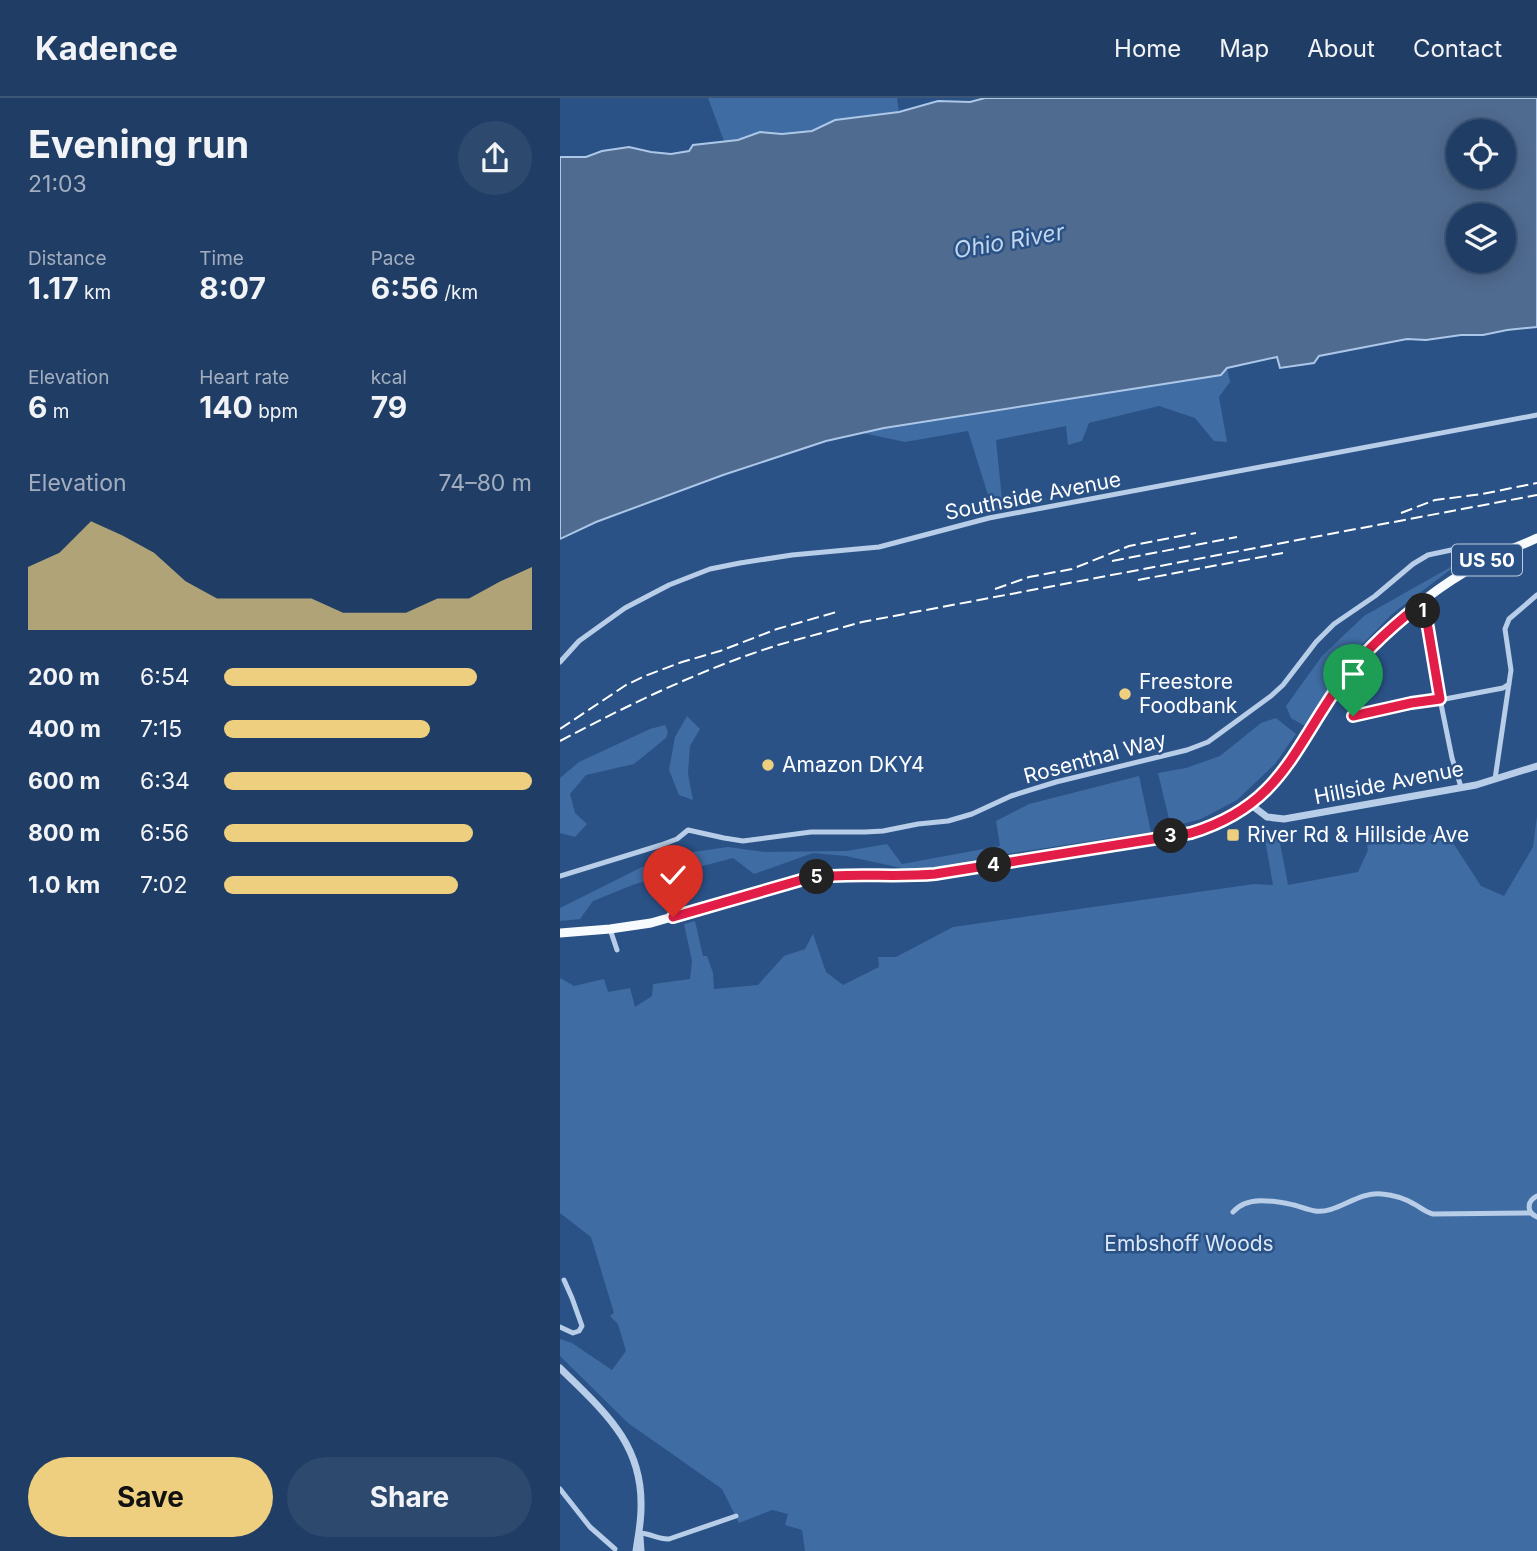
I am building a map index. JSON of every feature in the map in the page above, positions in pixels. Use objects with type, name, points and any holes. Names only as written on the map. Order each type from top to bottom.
[{"type":"main road","name":"US 50","points":[[560,933],[610,929],[673,917],[808,878],[935,874],[1191,833],[1211,827],[1265,792],[1287,766],[1340,684],[1390,629],[1451,581],[1482,563],[1537,538]]},
{"type":"street","name":"Southside Avenue","points":[[560,662],[579,641],[642,598],[690,576],[720,567],[792,555],[879,547],[989,518],[1537,415]]},
{"type":"street","name":"Rosenthal Way","points":[[560,876],[661,845],[677,839],[688,830],[743,841],[811,832],[865,832],[948,821],[1056,782],[1187,750],[1208,742],[1271,696],[1334,624],[1375,596],[1413,564],[1428,555],[1457,549],[1468,551],[1482,563]]},
{"type":"street","points":[[1495,779],[1511,670],[1506,625],[1537,595]]},
{"type":"street","points":[[1419,605],[1427,622],[1452,758],[1461,786]]},
{"type":"street","points":[[1353,716],[1411,703],[1503,688],[1509,684]]},
{"type":"street","name":"Hillside Avenue","points":[[1250,804],[1267,817],[1284,820],[1476,785],[1537,766]]},
{"type":"street","points":[[610,929],[617,950]]},
{"type":"street","points":[[1233,1212],[1243,1204],[1259,1200],[1293,1205],[1311,1211],[1325,1211],[1378,1194],[1403,1199],[1433,1214],[1531,1213],[1537,1217]]},
{"type":"street","points":[[1531,1213],[1529,1203],[1537,1196]]},
{"type":"street","points":[[560,1327],[569,1332],[576,1332],[581,1328],[564,1280]]},
{"type":"street","points":[[560,1368],[610,1418],[631,1453],[639,1480],[642,1506],[635,1551]]},
{"type":"street","points":[[560,1489],[590,1527],[615,1549]]},
{"type":"street","points":[[639,1533],[669,1539],[736,1516]]},
{"type":"street","points":[[639,1533],[641,1551]]},
{"type":"green space","points":[[708,98],[897,98],[899,112],[835,120],[812,131],[782,134],[760,132],[738,140],[724,141]]},
{"type":"green space","points":[[1227,368],[1230,382],[1219,397],[1227,442],[1214,441],[1195,418],[1159,406],[1089,423],[1082,441],[1068,445],[1066,426],[996,440],[1003,509],[993,511],[968,431],[905,442],[863,433],[1220,375]]},
{"type":"green space","points":[[1463,560],[1392,614],[1359,648],[1305,726],[1291,718],[1286,706],[1322,656],[1364,616]]},
{"type":"green space","points":[[687,716],[700,729],[690,746],[688,774],[693,800],[679,795],[669,770],[675,737]]},
{"type":"green space","points":[[1276,718],[1296,734],[1275,764],[1237,800],[1201,819],[1171,827],[1158,773],[1186,768],[1220,756],[1261,723]]},
{"type":"green space","points":[[665,725],[668,732],[666,738],[634,764],[586,775],[570,794],[575,813],[587,824],[575,837],[560,833],[560,778],[579,762],[650,729]]},
{"type":"green space","points":[[1139,776],[1151,832],[915,871],[846,856],[813,853],[754,874],[733,858],[635,884],[593,901],[580,919],[560,921],[560,908],[642,867],[693,852],[728,847],[764,852],[847,851],[887,844],[902,864],[1000,846],[996,821],[1029,804]]},
{"type":"green space","name":"Embshoff Woods","points":[[1537,816],[1537,1551],[805,1551],[802,1530],[785,1525],[788,1514],[772,1510],[739,1523],[722,1489],[628,1423],[560,1356],[560,1339],[572,1343],[612,1370],[626,1351],[618,1324],[610,1316],[614,1313],[591,1237],[560,1213],[560,978],[574,986],[604,979],[608,992],[630,988],[635,1007],[652,996],[653,984],[690,979],[692,961],[684,924],[695,921],[703,956],[707,956],[713,973],[714,989],[758,985],[784,956],[805,949],[813,934],[826,972],[843,985],[879,967],[878,957],[896,957],[953,927],[1254,884],[1273,885],[1264,834],[1278,832],[1288,885],[1358,872],[1368,850],[1367,845],[1446,832],[1481,886],[1504,896],[1533,847]]},
{"type":"water","name":"Ohio River","points":[[985,98],[1537,98],[1537,327],[1483,335],[1407,339],[1319,356],[1314,363],[1280,368],[1277,357],[1227,368],[1221,375],[884,428],[826,441],[723,475],[596,522],[560,539],[560,157],[586,157],[602,151],[629,147],[671,154],[689,151],[693,145],[738,140],[760,132],[782,134],[812,131],[835,120],[899,112],[938,101],[970,102]]},
{"type":"railway","points":[[1401,513],[1435,500],[1537,483]]},
{"type":"railway","points":[[560,741],[694,676],[778,645],[862,622],[1537,495]]},
{"type":"railway","points":[[995,589],[1029,577],[1072,569],[1129,546],[1196,533]]},
{"type":"railway","points":[[1112,561],[1237,537]]},
{"type":"railway","points":[[1138,580],[1283,553]]},
{"type":"railway","points":[[560,729],[626,685],[645,676],[777,629],[840,611]]},
{"type":"place","name":"Freestore Foodbank","points":[[1125,694]]},
{"type":"place","name":"Amazon DKY4","points":[[768,765]]},
{"type":"place","name":"River Rd & Hillside Ave","points":[[1233,835]]},
{"type":"route","points":[[673,917],[808,878],[935,874],[1191,833],[1211,827],[1236,814],[1265,792],[1301,747],[1340,684],[1357,663],[1390,629],[1419,605],[1427,622],[1440,699],[1353,716]]}]
